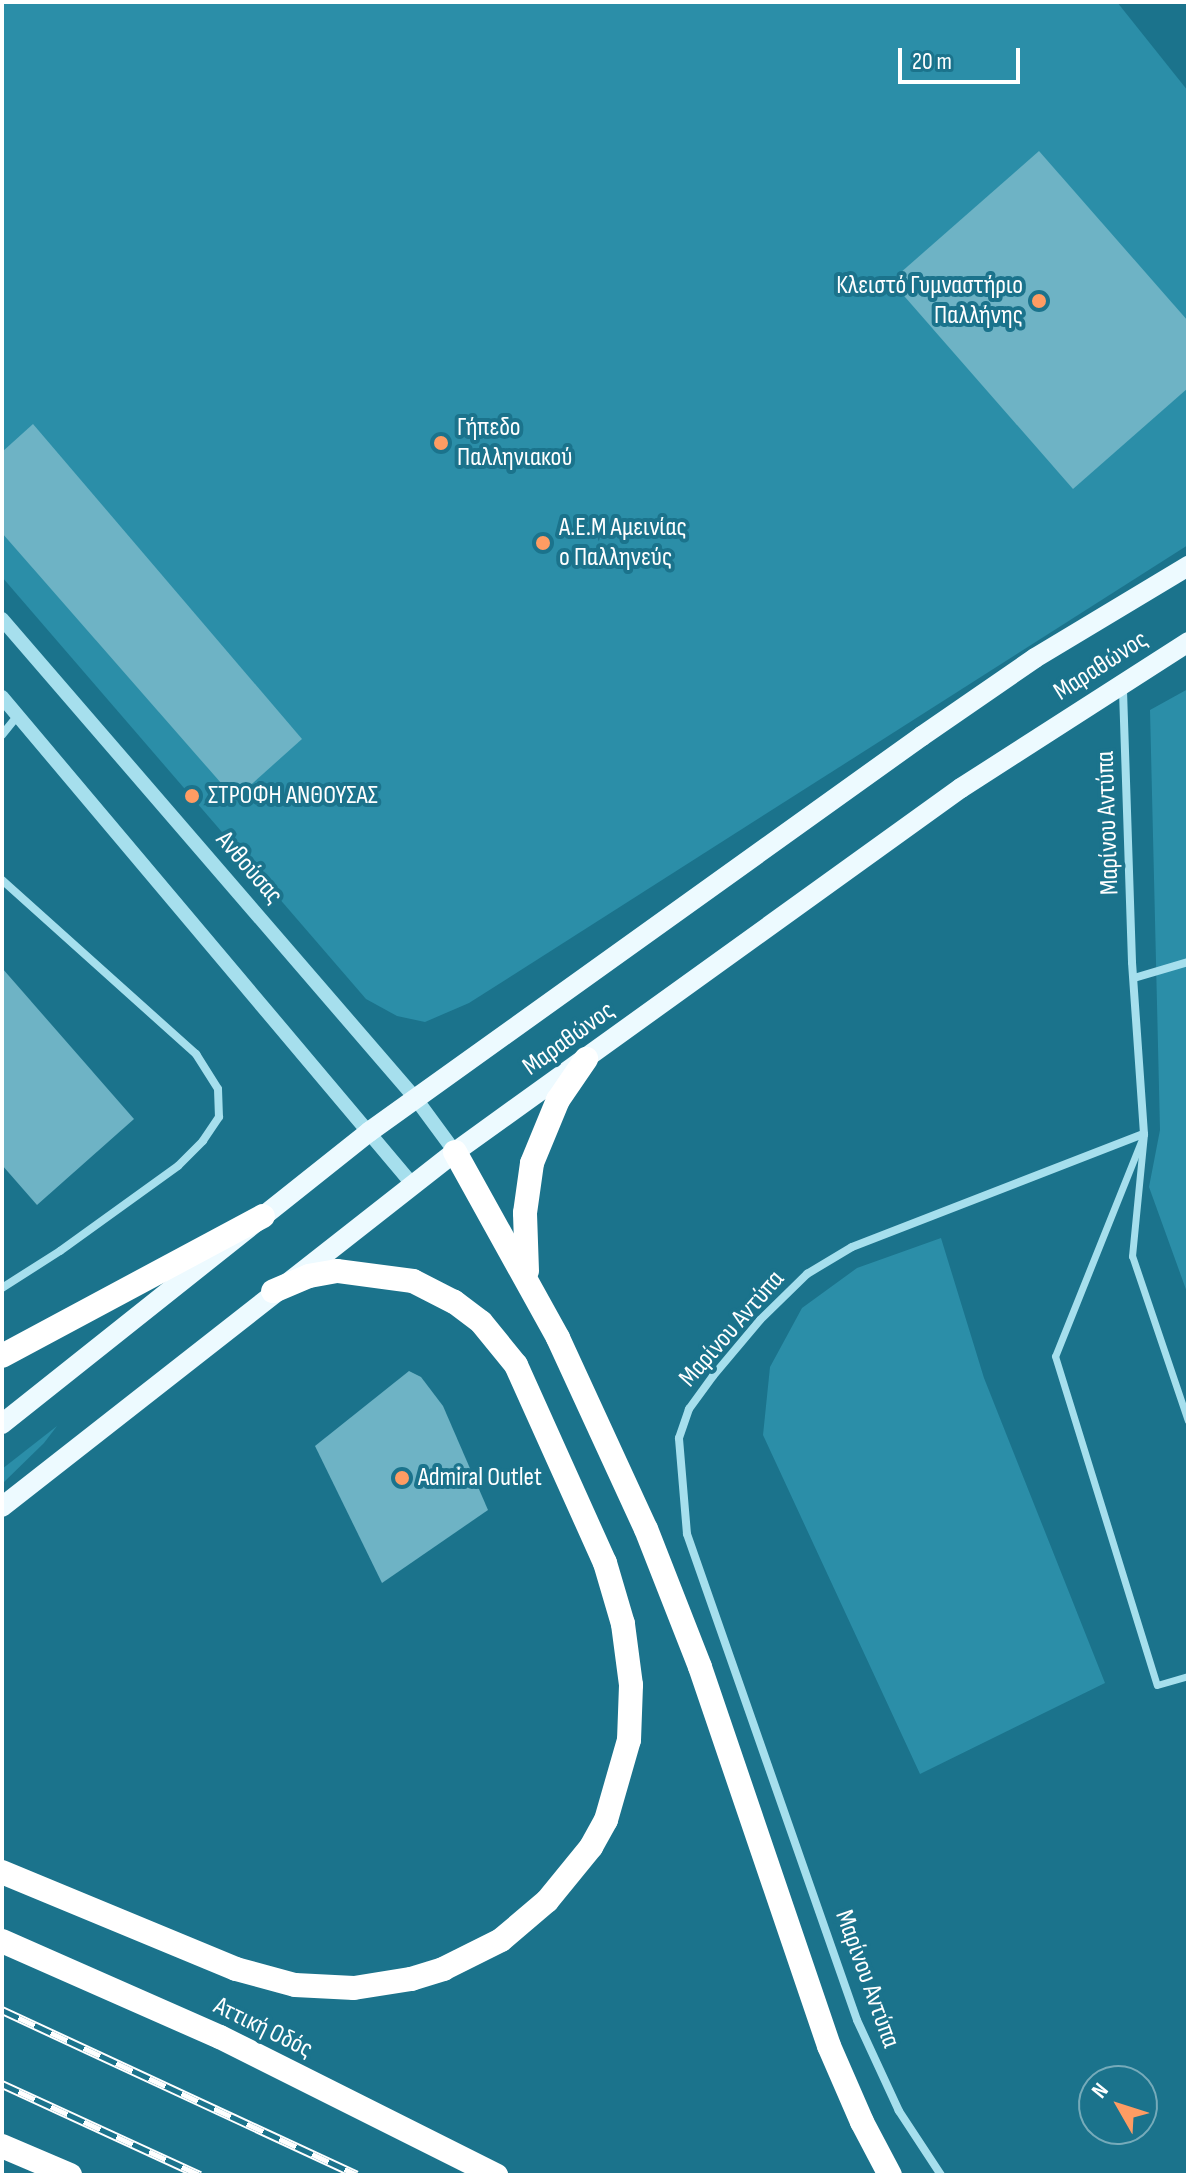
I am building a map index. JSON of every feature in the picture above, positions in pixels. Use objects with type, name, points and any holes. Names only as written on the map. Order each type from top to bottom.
[{"type":"highway","points":[[527,1278],[525,1213],[532,1163],[558,1100],[586,1059]]},
{"type":"highway","points":[[455,1152],[558,1338],[662,1569],[829,2046],[862,2122],[890,2175]]},
{"type":"highway","points":[[2,1356],[263,1216]]},
{"type":"highway","points":[[2,1872],[236,1969],[295,1985],[354,1988],[411,1979],[443,1969],[501,1940],[555,1891],[591,1847],[606,1820],[623,1768],[631,1711],[623,1624],[605,1563],[516,1365],[481,1322],[454,1302],[413,1281],[337,1271],[309,1276],[273,1291]]},
{"type":"highway","name":"Αττική Οδός","points":[[2,1941],[220,2037],[496,2175]]},
{"type":"highway","points":[[2,2146],[70,2175]]},
{"type":"main road","name":"Μαραθώνος","points":[[2,1424],[369,1132],[959,710],[1035,658],[1188,566]]},
{"type":"main road","name":"Μαραθώνος","points":[[2,1507],[273,1291],[455,1152],[961,788],[1188,642]]},
{"type":"street","name":"Ανθούσας","points":[[2,619],[416,1099],[455,1152]]},
{"type":"street","name":"Μαρίνου Αντύπα","points":[[941,2175],[899,2111],[857,2020],[687,1534],[679,1438],[689,1409],[713,1376],[760,1320],[807,1274],[852,1247],[1144,1134],[1134,978],[1123,683]]},
{"type":"street","points":[[2,697],[413,1185]]},
{"type":"street","points":[[2,735],[18,715]]},
{"type":"street","points":[[2,880],[196,1054],[218,1089],[219,1117],[203,1141],[178,1166],[60,1251],[2,1288]]},
{"type":"street","points":[[1134,978],[1188,962]]},
{"type":"street","points":[[1144,1134],[1132,1256],[1188,1421]]},
{"type":"street","points":[[1144,1134],[1055,1356],[1157,1685],[1188,1676]]},
{"type":"shaded area","points":[[2,2],[1117,2],[1188,91],[1188,545],[469,1003],[425,1022],[397,1016],[366,999],[2,577]]},
{"type":"shaded area","points":[[1188,689],[1188,1295],[1149,1187],[1160,1130],[1150,710]]},
{"type":"shaded area","points":[[941,1238],[984,1378],[1105,1683],[920,1774],[763,1435],[770,1367],[802,1308],[857,1268]]},
{"type":"shaded area","points":[[57,1426],[44,1443],[2,1484],[2,1469]]},
{"type":"building","name":"Κλειστό Γυμναστήριο Παλλήνης","points":[[1039,151],[1188,321],[1188,388],[1073,489],[891,281]]},
{"type":"building","points":[[33,424],[302,739],[235,799],[2,533],[2,452]]},
{"type":"building","points":[[2,968],[134,1119],[37,1205],[2,1165]]},
{"type":"building","name":"Admiral Outlet","points":[[409,1371],[421,1377],[443,1406],[488,1510],[382,1583],[315,1446]]},
{"type":"railway","points":[[2,2010],[357,2175]]},
{"type":"railway","points":[[2,2084],[200,2175]]},
{"type":"place","name":"Κλειστό Γυμναστήριο Παλλήνης","points":[[1039,301]]},
{"type":"place","name":"Γήπεδο Παλληνιακού","points":[[441,443]]},
{"type":"place","name":"Α.Ε.Μ Αμεινίας ο Παλληνεύς","points":[[543,543]]},
{"type":"place","name":"ΣΤΡΟΦΗ ΑΝΘΟΥΣΑΣ","points":[[192,796]]},
{"type":"place","name":"Admiral Outlet","points":[[402,1478]]}]
